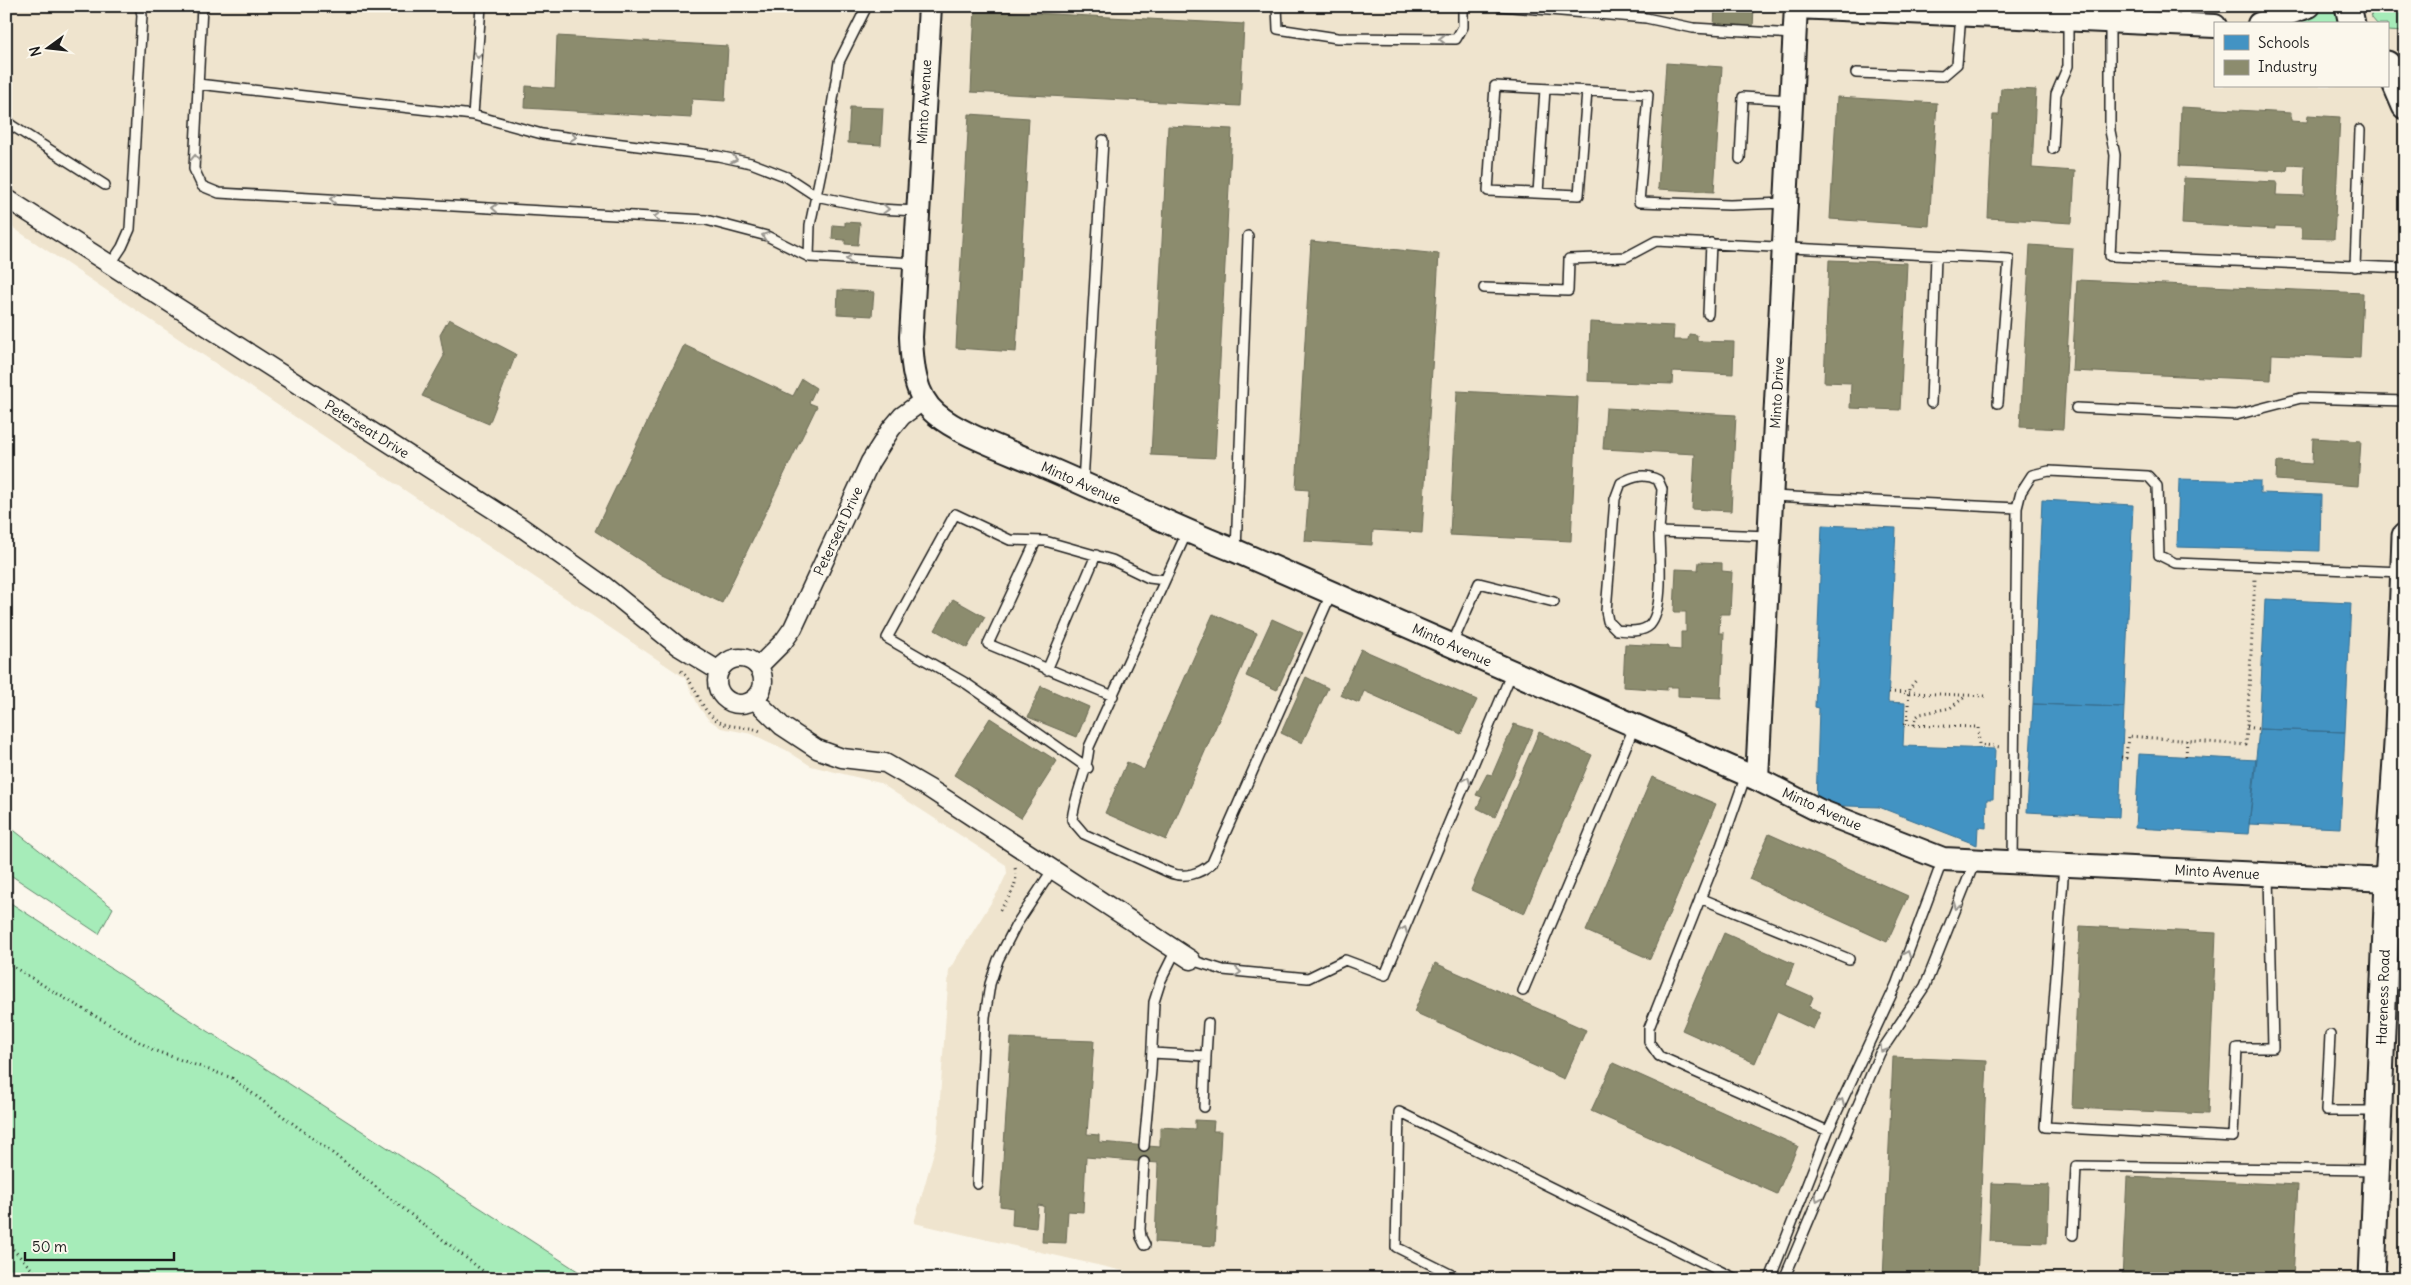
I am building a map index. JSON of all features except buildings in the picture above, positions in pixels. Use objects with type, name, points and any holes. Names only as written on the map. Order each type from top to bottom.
[{"type":"main road","points":[[2348,6],[2352,22]]},
{"type":"main road","points":[[2388,52],[2405,52]]},
{"type":"main road","points":[[2388,66],[2405,106]]},
{"type":"main road","name":"Hareness Road","points":[[2372,1279],[2388,880],[2399,789],[2405,536]]},
{"type":"street","name":"Minto Avenue","points":[[930,6],[911,337],[912,368],[924,400],[936,414],[960,429],[1187,532],[1236,551],[1332,594],[1452,644],[1635,725],[1752,777],[1820,811],[1943,859],[2388,880]]},
{"type":"street","points":[[2265,22],[2310,6]]},
{"type":"street","name":"Minto Drive","points":[[1752,777],[1772,496],[1796,7]]},
{"type":"street","points":[[1796,7],[2110,23],[2184,15],[2214,26]]},
{"type":"street","name":"Peterseat Drive","points":[[6,198],[522,527],[603,585],[678,646],[719,671]]},
{"type":"street","name":"Peterseat Drive","points":[[758,666],[783,642],[793,628],[880,445],[902,416],[924,400]]},
{"type":"street","points":[[738,658],[752,661],[758,666],[763,680],[759,694],[754,699],[740,704],[726,699],[718,686],[719,671],[730,660],[738,658]]},
{"type":"street","points":[[754,699],[782,726],[829,755],[885,763],[896,768],[1185,956]]},
{"type":"lane","points":[[110,265],[122,247],[130,229],[142,16],[140,6]]},
{"type":"lane","points":[[202,6],[194,169],[202,186],[218,193],[706,220],[767,236],[809,257],[915,263]]},
{"type":"lane","points":[[473,115],[481,6]]},
{"type":"lane","points":[[809,257],[810,225],[839,62],[867,6]]},
{"type":"lane","points":[[1277,6],[1278,29],[1336,38],[1456,39],[1463,27],[1463,6]]},
{"type":"lane","points":[[1500,6],[1646,18],[1693,28],[1794,34]]},
{"type":"lane","points":[[1856,72],[1943,76],[1956,64],[1961,14]]},
{"type":"lane","points":[[2053,149],[2056,94],[2068,66],[2068,20]]},
{"type":"lane","points":[[2110,23],[2110,131],[2115,155],[2110,256],[2405,268]]},
{"type":"lane","points":[[198,84],[473,115],[542,134],[718,156],[752,163],[787,176],[816,196],[878,209],[918,211]]},
{"type":"lane","points":[[1587,91],[1579,195],[1488,191],[1495,86],[1648,94],[1639,202],[1730,205],[1786,203]]},
{"type":"lane","points":[[1538,193],[1545,89]]},
{"type":"lane","points":[[1740,159],[1743,98],[1791,100]]},
{"type":"lane","points":[[6,117],[11,125],[105,185]]},
{"type":"lane","points":[[2355,267],[2360,130]]},
{"type":"lane","points":[[1082,483],[1103,140]]},
{"type":"lane","points":[[1236,551],[1248,236]]},
{"type":"lane","points":[[1484,288],[1568,291],[1569,260],[1626,257],[1656,241],[2009,259],[1998,402]]},
{"type":"lane","points":[[1708,314],[1711,243]]},
{"type":"lane","points":[[1931,404],[1936,256]]},
{"type":"lane","points":[[2076,408],[2236,415],[2301,398],[2405,401]]},
{"type":"lane","points":[[2013,862],[2017,508],[2021,492],[2032,475],[2049,471],[2148,476],[2157,486],[2159,555],[2175,563],[2403,572]]},
{"type":"lane","points":[[1643,475],[1658,480],[1662,489],[1660,532],[1658,608],[1650,624],[1643,630],[1616,630],[1608,621],[1606,611],[1615,499],[1622,483],[1632,477],[1643,475]]},
{"type":"lane","points":[[1772,496],[2017,508]]},
{"type":"lane","points":[[1088,768],[967,684],[887,638],[955,514],[1010,540],[1046,541],[1096,555],[1149,578],[1165,580]]},
{"type":"lane","points":[[1187,532],[1089,747],[1088,768],[1074,802],[1072,820],[1084,834],[1175,876],[1198,873],[1205,870],[1212,863],[1332,594]]},
{"type":"lane","points":[[1660,532],[1769,536]]},
{"type":"lane","points":[[1036,541],[988,644],[1113,696]]},
{"type":"lane","points":[[1047,670],[1096,555]]},
{"type":"lane","points":[[1452,644],[1478,583],[1554,602]]},
{"type":"lane","points":[[1144,1146],[1154,1002],[1156,990],[1173,956],[1185,956],[1223,970],[1308,978],[1345,960],[1385,975],[1512,672]]},
{"type":"lane","points":[[1523,991],[1635,725]]},
{"type":"lane","points":[[1752,777],[1700,898],[1649,1028],[1649,1042],[1659,1056],[1828,1130]]},
{"type":"lane","points":[[1770,1278],[1828,1130],[1896,985],[1943,859]]},
{"type":"lane","points":[[1784,1279],[1880,1053],[1925,986],[1975,861]]},
{"type":"lane","points":[[2064,865],[2045,1127],[2233,1137],[2237,1048],[2273,1048],[2268,874]]},
{"type":"lane","points":[[977,1184],[985,1017],[990,984],[998,960],[1016,925],[1053,869]]},
{"type":"lane","points":[[1700,898],[1848,959]]},
{"type":"lane","points":[[1204,1107],[1208,1023]]},
{"type":"lane","points":[[2330,1035],[2326,1111],[2378,1111]]},
{"type":"lane","points":[[1152,1052],[1206,1056]]},
{"type":"lane","points":[[1460,1279],[1396,1247],[1399,1112],[1736,1279]]},
{"type":"lane","points":[[1144,1162],[1140,1229],[1145,1245]]},
{"type":"lane","points":[[2073,1235],[2076,1166],[2376,1170]]},
{"type":"path","points":[[2121,757],[2126,758],[2128,736],[2246,745],[2256,566]]},
{"type":"path","points":[[1917,679],[1909,689],[1906,725],[1978,728],[1979,744],[2015,749]]},
{"type":"path","points":[[1889,692],[1986,696]]},
{"type":"path","points":[[1914,725],[1915,718],[1920,714],[1950,708],[1967,695]]},
{"type":"path","points":[[2247,727],[2259,729]]},
{"type":"path","points":[[2186,756],[2187,740]]},
{"type":"path","points":[[6,962],[153,1050],[232,1078],[335,1155],[493,1279]]},
{"type":"path","points":[[6,1242],[41,1279]]},
{"type":"shaded area","points":[[6,6],[2405,6],[2405,1279],[1158,1279],[914,1223],[937,1141],[949,970],[999,890],[1007,873],[1006,865],[880,783],[811,766],[786,750],[752,734],[721,728],[708,719],[699,707],[685,678],[6,223]]},
{"type":"green space","points":[[2329,6],[2339,6],[2337,22],[2289,22]]},
{"type":"green space","points":[[2369,6],[2405,6],[2405,32],[2388,31],[2388,22],[2375,22],[2372,18]]},
{"type":"green space","points":[[6,824],[113,908],[99,934],[6,872]]},
{"type":"green space","points":[[6,900],[590,1279],[6,1279]]}]
